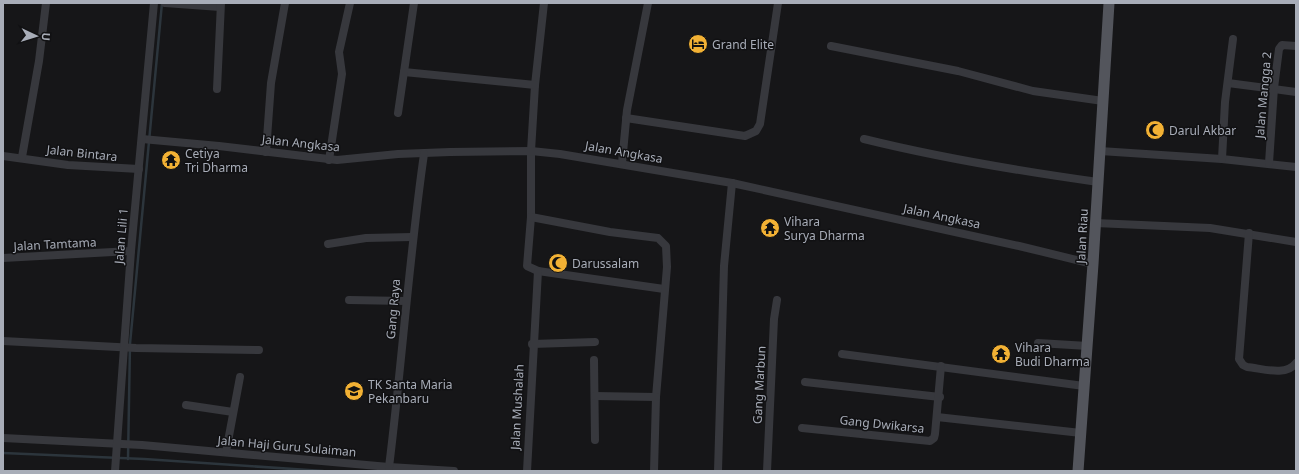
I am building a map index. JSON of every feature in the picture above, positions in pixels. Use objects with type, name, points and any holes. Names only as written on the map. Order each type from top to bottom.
[{"type":"main road","name":"Jalan Riau","points":[[1078,471],[1088,346],[1109,3]]},
{"type":"street","points":[[22,158],[39,61],[46,3]]},
{"type":"street","name":"Jalan Lili 1","points":[[115,470],[120,445],[124,347],[131,251],[140,169],[145,139],[154,3]]},
{"type":"street","points":[[165,3],[220,5],[217,89]]},
{"type":"street","points":[[266,152],[271,83],[285,3]]},
{"type":"street","points":[[329,160],[342,74],[339,52],[350,3]]},
{"type":"street","points":[[398,113],[414,3]]},
{"type":"street","points":[[544,3],[535,85],[531,151],[531,217],[527,266],[538,271],[664,289]]},
{"type":"street","points":[[622,163],[626,118],[648,3]]},
{"type":"street","points":[[626,118],[745,136],[756,131],[760,124],[778,3]]},
{"type":"street","points":[[1222,159],[1233,39]]},
{"type":"street","points":[[831,46],[958,71],[1033,91],[1103,101]]},
{"type":"street","name":"Jalan Mangga 2","points":[[1269,163],[1274,88],[1280,47],[1296,46]]},
{"type":"street","points":[[404,72],[535,85]]},
{"type":"street","points":[[1228,83],[1296,92]]},
{"type":"street","name":"Jalan Angkasa","points":[[145,139],[329,160],[450,152],[531,151],[622,163],[732,183],[1019,246],[1093,264]]},
{"type":"street","points":[[864,139],[918,152],[1024,172],[1098,182]]},
{"type":"street","points":[[1100,151],[1222,159],[1296,167]]},
{"type":"street","name":"Gang Raya","points":[[389,467],[398,395],[412,237],[424,154]]},
{"type":"street","name":"Jalan Bintara","points":[[3,156],[68,165],[140,169]]},
{"type":"street","points":[[718,471],[724,266],[732,183]]},
{"type":"street","points":[[531,217],[610,232],[658,238],[664,242],[667,251],[656,397],[654,471]]},
{"type":"street","points":[[1095,223],[1168,225],[1249,233],[1296,242]]},
{"type":"street","points":[[1249,233],[1238,359],[1247,367],[1284,371],[1291,369],[1296,363]]},
{"type":"street","points":[[328,244],[366,238],[412,237]]},
{"type":"street","name":"Jalan Tamtama","points":[[3,258],[131,251]]},
{"type":"street","name":"Jalan Mushalah","points":[[527,471],[532,344],[538,271]]},
{"type":"street","points":[[349,300],[406,301]]},
{"type":"street","name":"Gang Marbun","points":[[767,471],[774,319],[777,300]]},
{"type":"street","points":[[3,341],[136,348],[259,350]]},
{"type":"street","points":[[532,344],[595,342]]},
{"type":"street","points":[[1038,343],[1088,346]]},
{"type":"street","points":[[842,354],[1084,386]]},
{"type":"street","points":[[594,360],[595,440]]},
{"type":"street","name":"Gang Dwikarsa","points":[[802,428],[927,441],[934,438],[940,397],[941,366]]},
{"type":"street","points":[[226,452],[240,376]]},
{"type":"street","points":[[805,382],[940,397]]},
{"type":"street","points":[[595,396],[656,397]]},
{"type":"street","points":[[186,405],[233,412]]},
{"type":"street","points":[[937,418],[1081,433]]},
{"type":"street","name":"Jalan Haji Guru Sulaiman","points":[[3,438],[142,445],[389,467],[454,471]]},
{"type":"waterway","points":[[128,459],[130,344],[162,3]]},
{"type":"waterway","points":[[3,453],[144,459],[323,471]]},
{"type":"place","name":"Grand Elite","points":[[698,44]]},
{"type":"place","name":"Darul Akbar","points":[[1155,130]]},
{"type":"place","name":"Cetiya Tri Dharma","points":[[171,160]]},
{"type":"place","name":"Vihara Surya Dharma","points":[[770,228]]},
{"type":"place","name":"Darussalam","points":[[558,263]]},
{"type":"place","name":"Vihara Budi Dharma","points":[[1001,354]]},
{"type":"place","name":"TK Santa Maria Pekanbaru","points":[[354,391]]}]
